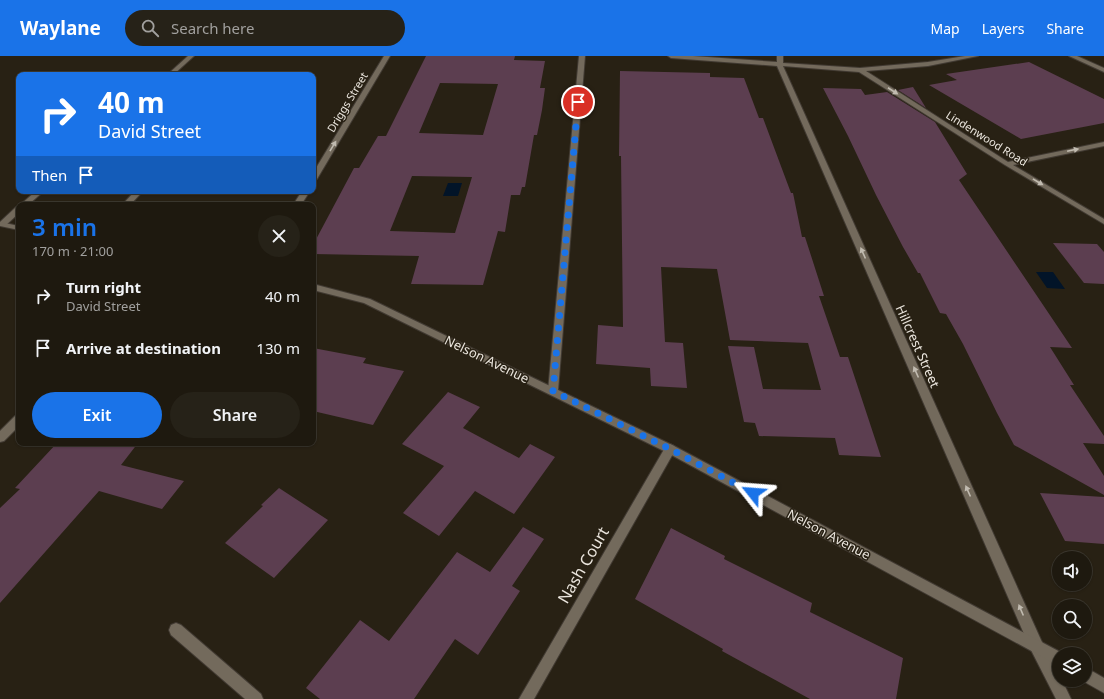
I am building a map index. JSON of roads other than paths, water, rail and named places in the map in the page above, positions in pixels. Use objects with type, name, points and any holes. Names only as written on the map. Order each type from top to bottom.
[{"type":"street","points":[[173,72],[191,56]]},
{"type":"street","name":"Driggs Street","points":[[316,174],[387,56]]},
{"type":"street","points":[[553,391],[582,56]]},
{"type":"street","points":[[671,56],[780,60],[860,70],[928,64],[975,56]]},
{"type":"street","points":[[1072,56],[1104,70]]},
{"type":"street","name":"Hillcrest Street","points":[[780,60],[1036,646],[1064,699]]},
{"type":"street","name":"Lindenwood Road","points":[[860,70],[1007,164],[1104,222]]},
{"type":"street","points":[[1007,164],[1104,144]]},
{"type":"street","points":[[27,202],[37,194]]},
{"type":"street","points":[[129,202],[136,194]]},
{"type":"street","points":[[1,224],[16,212]]},
{"type":"street","points":[[1,224],[16,227]]},
{"type":"street","name":"Nelson Avenue","points":[[316,288],[367,301],[670,449],[1052,655]]},
{"type":"street","points":[[0,438],[16,422]]},
{"type":"street","name":"Nash Court","points":[[526,699],[670,449]]},
{"type":"street","points":[[176,630],[256,699]]},
{"type":"street","points":[[1092,678],[1104,686]]},
{"type":"water","points":[[448,183],[462,183],[458,196],[443,196]]},
{"type":"water","points":[[1036,272],[1053,272],[1065,289],[1047,288]]}]
